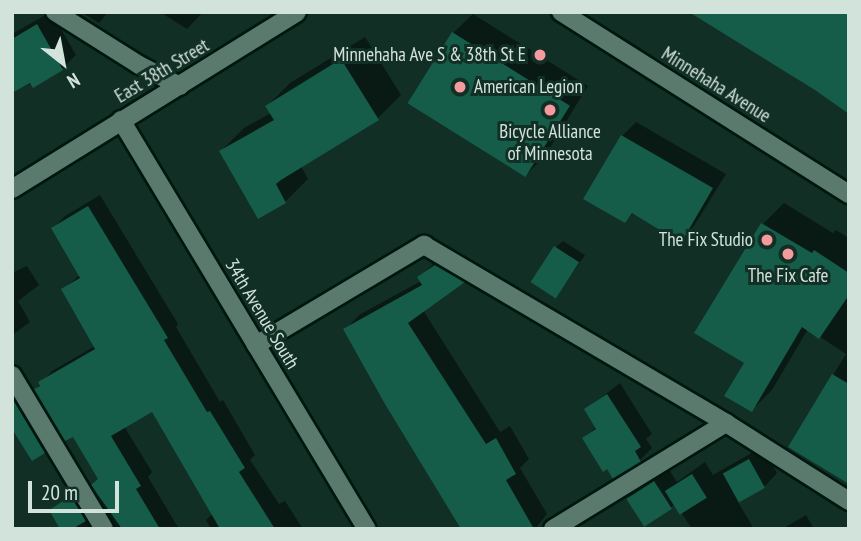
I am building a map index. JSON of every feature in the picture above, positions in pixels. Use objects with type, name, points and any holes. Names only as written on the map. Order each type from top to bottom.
[{"type":"street","points":[[54,12],[139,65],[180,86]]},
{"type":"street","name":"East 38th Street","points":[[12,189],[298,12]]},
{"type":"street","name":"Minnehaha Avenue","points":[[561,12],[849,194]]},
{"type":"street","name":"34th Avenue South","points":[[121,120],[366,529]]},
{"type":"street","points":[[256,345],[424,245],[726,423],[849,501]]},
{"type":"street","points":[[12,375],[104,529]]},
{"type":"street","points":[[553,529],[726,423]]},
{"type":"building","points":[[689,12],[849,12],[849,114],[815,90]]},
{"type":"building","points":[[37,24],[63,70],[33,88],[30,83],[12,93],[12,39]]},
{"type":"building","points":[[452,32],[570,106],[525,177],[407,103]]},
{"type":"building","points":[[341,59],[379,120],[276,184],[286,203],[258,219],[219,151],[274,120],[265,106]]},
{"type":"building","points":[[621,135],[713,188],[681,243],[632,213],[625,223],[583,199]]},
{"type":"building","points":[[88,206],[168,338],[164,340],[207,412],[210,411],[245,468],[239,472],[275,529],[220,529],[152,412],[111,436],[141,486],[136,489],[160,529],[122,529],[91,485],[98,479],[73,437],[65,441],[34,389],[40,386],[38,382],[95,349],[61,289],[80,278],[51,228]]},
{"type":"building","points":[[761,223],[812,253],[814,250],[849,273],[849,295],[819,339],[802,327],[752,412],[724,396],[744,363],[694,333]]},
{"type":"building","points":[[554,246],[579,262],[556,298],[531,282]]},
{"type":"building","points":[[435,265],[465,282],[408,323],[486,444],[496,438],[516,474],[506,480],[534,529],[461,529],[343,329],[422,285],[417,277]]},
{"type":"building","points":[[832,374],[849,384],[849,484],[788,447]]},
{"type":"building","points":[[607,394],[641,447],[635,451],[641,462],[613,479],[607,469],[603,472],[582,438],[596,429],[584,409]]},
{"type":"building","points":[[14,401],[45,453],[32,461],[12,429]]},
{"type":"building","points":[[749,459],[765,488],[739,502],[723,474]]},
{"type":"building","points":[[692,474],[707,498],[680,515],[665,491]]},
{"type":"building","points":[[654,481],[672,509],[644,527],[626,499]]},
{"type":"building","points":[[71,496],[86,521],[72,529],[60,529],[49,510]]},
{"type":"place","name":"Minnehaha Ave S & 38th St E","points":[[540,55]]},
{"type":"place","name":"American Legion","points":[[460,87]]},
{"type":"place","name":"Bicycle Alliance of Minnesota","points":[[550,110]]},
{"type":"place","name":"The Fix Studio","points":[[767,240]]},
{"type":"place","name":"The Fix Cafe","points":[[788,254]]}]
